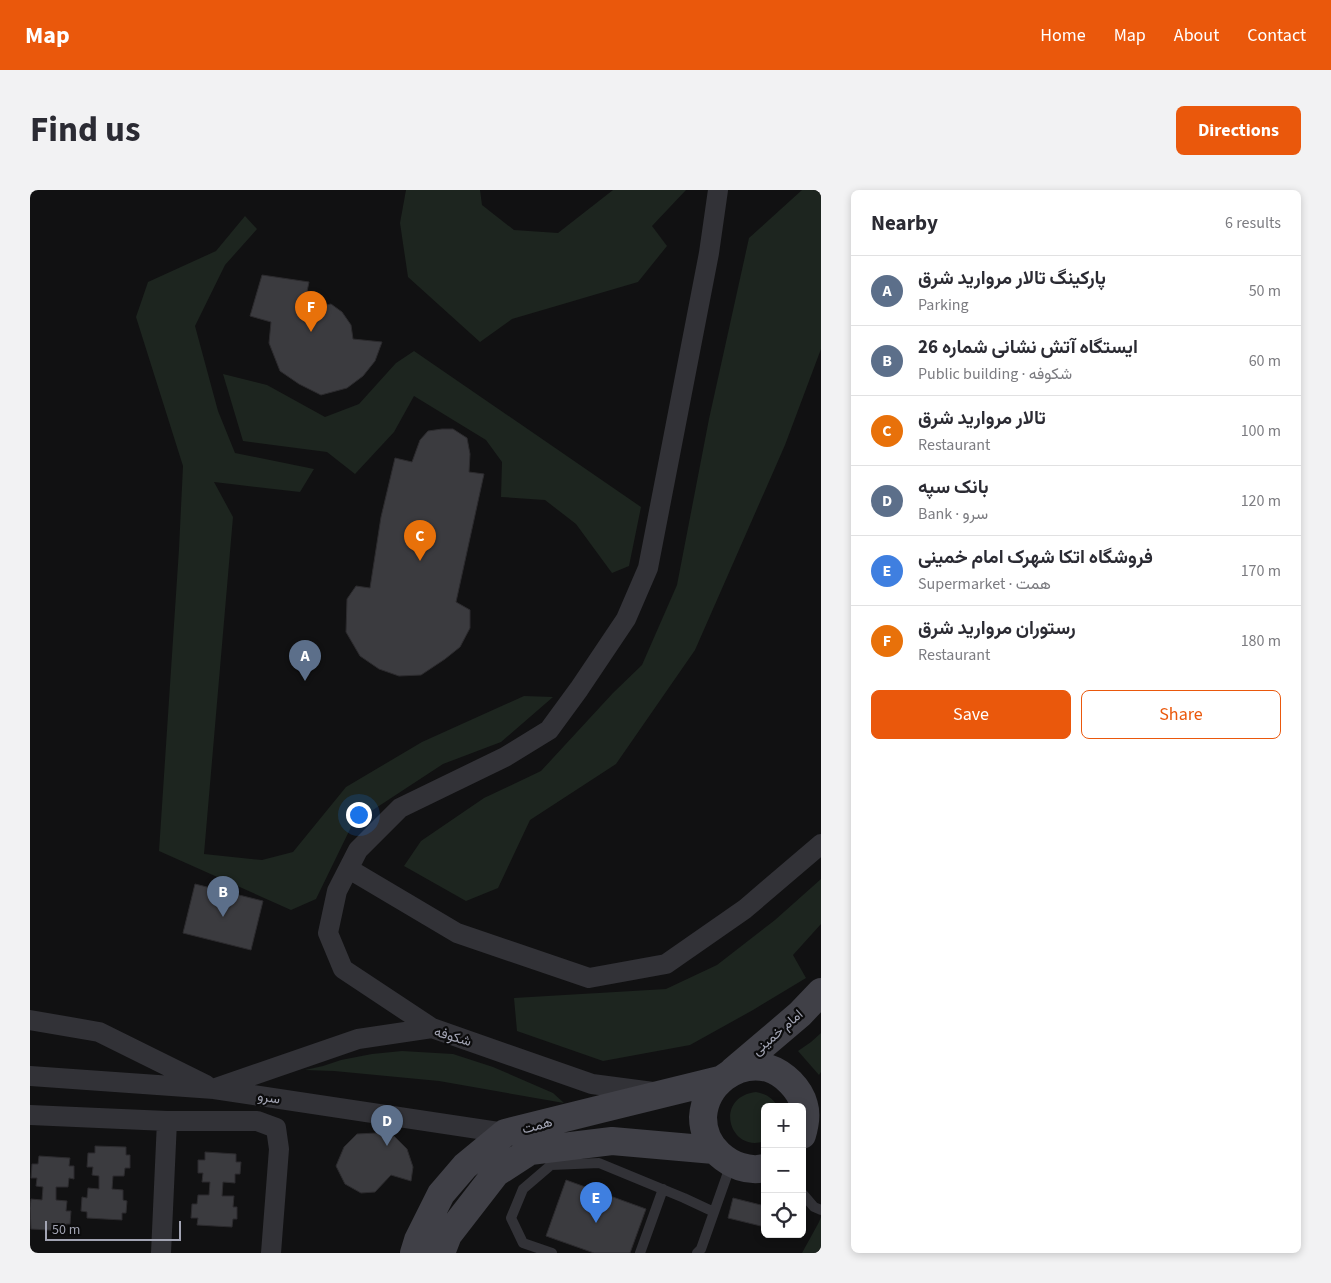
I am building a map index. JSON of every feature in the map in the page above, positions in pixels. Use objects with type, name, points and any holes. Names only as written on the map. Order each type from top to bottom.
[{"type":"main road","name":"امام خمینی","points":[[726,1076],[800,1014],[821,992]]},
{"type":"main road","name":"همت","points":[[414,1253],[418,1240],[441,1194],[464,1166],[506,1133],[663,1094],[750,1067],[768,1068],[784,1076],[797,1089],[803,1103]]},
{"type":"main road","points":[[723,1157],[706,1135],[703,1122],[704,1109],[709,1093],[726,1076]]},
{"type":"main road","points":[[806,1128],[821,1099]]},
{"type":"main road","name":"همت","points":[[441,1253],[448,1235],[496,1173],[530,1151],[612,1141],[723,1157],[743,1168],[761,1169]]},
{"type":"street","points":[[432,1028],[343,969],[328,933],[337,891],[358,850],[400,808],[504,757],[549,730],[580,689],[626,619],[648,568],[710,253],[718,190]]},
{"type":"street","points":[[349,869],[457,933],[589,978],[666,964],[745,909],[821,844]]},
{"type":"street","points":[[30,1020],[100,1032],[214,1089]]},
{"type":"street","name":"شکوفه","points":[[214,1089],[358,1039],[432,1028],[592,1084],[663,1094]]},
{"type":"street","name":"سرو","points":[[30,1076],[214,1089],[506,1133]]},
{"type":"street","points":[[30,1115],[167,1121],[257,1121],[276,1128],[279,1149],[271,1253]]},
{"type":"street","points":[[161,1253],[167,1121]]},
{"type":"lane","points":[[697,1253],[701,1249],[714,1212],[723,1157]]},
{"type":"lane","points":[[552,1253],[523,1243],[511,1218],[523,1189],[551,1165],[599,1163],[714,1212]]},
{"type":"lane","points":[[640,1253],[663,1189]]},
{"type":"lane","points":[[806,1198],[814,1207],[821,1210]]},
{"type":"shaded area","points":[[406,190],[480,190],[482,205],[514,230],[558,233],[613,190],[686,190],[652,226],[667,246],[638,282],[512,319],[480,342],[408,277],[400,223]]},
{"type":"shaded area","points":[[802,190],[821,190],[821,349],[785,445],[695,650],[616,764],[530,820],[498,888],[466,901],[404,866],[421,841],[484,798],[541,771],[613,693],[642,665],[677,585],[709,419],[749,238]]},
{"type":"shaded area","points":[[245,216],[257,229],[225,265],[195,326],[218,411],[235,453],[314,469],[300,492],[214,482],[233,517],[204,854],[262,860],[293,852],[346,787],[422,742],[524,696],[553,697],[501,742],[443,764],[353,823],[316,899],[291,910],[159,851],[183,466],[136,317],[148,282],[216,251]]},
{"type":"shaded area","points":[[414,351],[641,507],[629,566],[612,573],[576,524],[545,500],[501,497],[502,462],[486,440],[414,396],[394,432],[355,474],[327,452],[243,441],[223,374],[267,385],[325,417],[359,404],[396,363]]},
{"type":"shaded area","points":[[821,879],[821,924],[793,955],[806,978],[690,1045],[603,1061],[517,1031],[514,998],[666,989],[717,965],[775,920]]},
{"type":"shaded area","points":[[821,1033],[821,1072],[819,1075],[798,1051]]},
{"type":"shaded area","points":[[402,1051],[453,1054],[493,1067],[553,1093],[564,1103],[439,1081],[305,1070],[341,1060]]},
{"type":"shaded area","points":[[756,1092],[769,1097],[775,1103],[761,1103],[761,1142],[753,1143],[742,1140],[735,1133],[731,1123],[730,1113],[734,1104],[743,1096]]},
{"type":"shaded area","points":[[821,1217],[821,1253],[802,1253],[819,1222]]},
{"type":"building","points":[[262,275],[309,282],[301,320],[315,307],[331,304],[342,312],[351,325],[353,339],[382,342],[375,361],[363,376],[347,388],[321,395],[299,384],[280,371],[269,343],[271,322],[250,316]]},
{"type":"building","points":[[453,429],[467,438],[470,454],[469,472],[484,474],[456,602],[470,610],[470,628],[460,647],[445,659],[421,675],[399,676],[379,669],[360,656],[346,632],[347,599],[356,586],[370,588],[381,517],[395,458],[412,462],[420,440],[428,431]]},
{"type":"building","points":[[195,884],[263,901],[251,950],[183,933]]},
{"type":"building","points":[[376,1133],[394,1136],[407,1149],[413,1167],[411,1181],[391,1175],[375,1192],[361,1193],[345,1184],[336,1166],[344,1147],[357,1134]]},
{"type":"building","points":[[95,1146],[126,1147],[126,1155],[130,1155],[130,1168],[125,1168],[124,1176],[113,1176],[112,1189],[123,1190],[123,1200],[127,1201],[126,1213],[122,1213],[122,1220],[87,1218],[87,1212],[81,1211],[82,1197],[87,1198],[88,1188],[99,1189],[99,1176],[92,1175],[93,1167],[87,1167],[88,1153],[95,1153]]},
{"type":"building","points":[[205,1152],[236,1154],[236,1162],[241,1162],[240,1174],[235,1174],[235,1183],[223,1182],[222,1196],[234,1196],[233,1207],[237,1207],[237,1219],[233,1219],[232,1227],[197,1225],[198,1218],[191,1218],[192,1204],[197,1204],[198,1195],[209,1195],[210,1182],[202,1182],[203,1173],[198,1173],[198,1160],[205,1160]]},
{"type":"building","points":[[39,1156],[70,1158],[69,1166],[74,1166],[74,1179],[69,1178],[68,1187],[56,1187],[56,1200],[67,1201],[66,1211],[71,1211],[70,1224],[66,1224],[65,1231],[31,1229],[31,1199],[42,1200],[43,1187],[36,1186],[37,1178],[31,1178],[32,1164],[38,1164]]},
{"type":"building","points":[[566,1180],[646,1209],[630,1253],[594,1253],[546,1236]]},
{"type":"building","points":[[733,1198],[761,1205],[761,1226],[728,1218]]},
{"type":"place","name":"رستوران مروارید شرق","points":[[311,332]]},
{"type":"place","name":"تالار مروارید شرق","points":[[420,561]]},
{"type":"place","name":"پارکینگ تالار مروارید شرق","points":[[305,681]]},
{"type":"place","name":"ایستگاه آتش نشانی شماره 26","points":[[223,917]]},
{"type":"place","name":"بانک سپه","points":[[387,1146]]},
{"type":"place","name":"فروشگاه اتکا شهرک امام خمینی","points":[[596,1223]]}]
